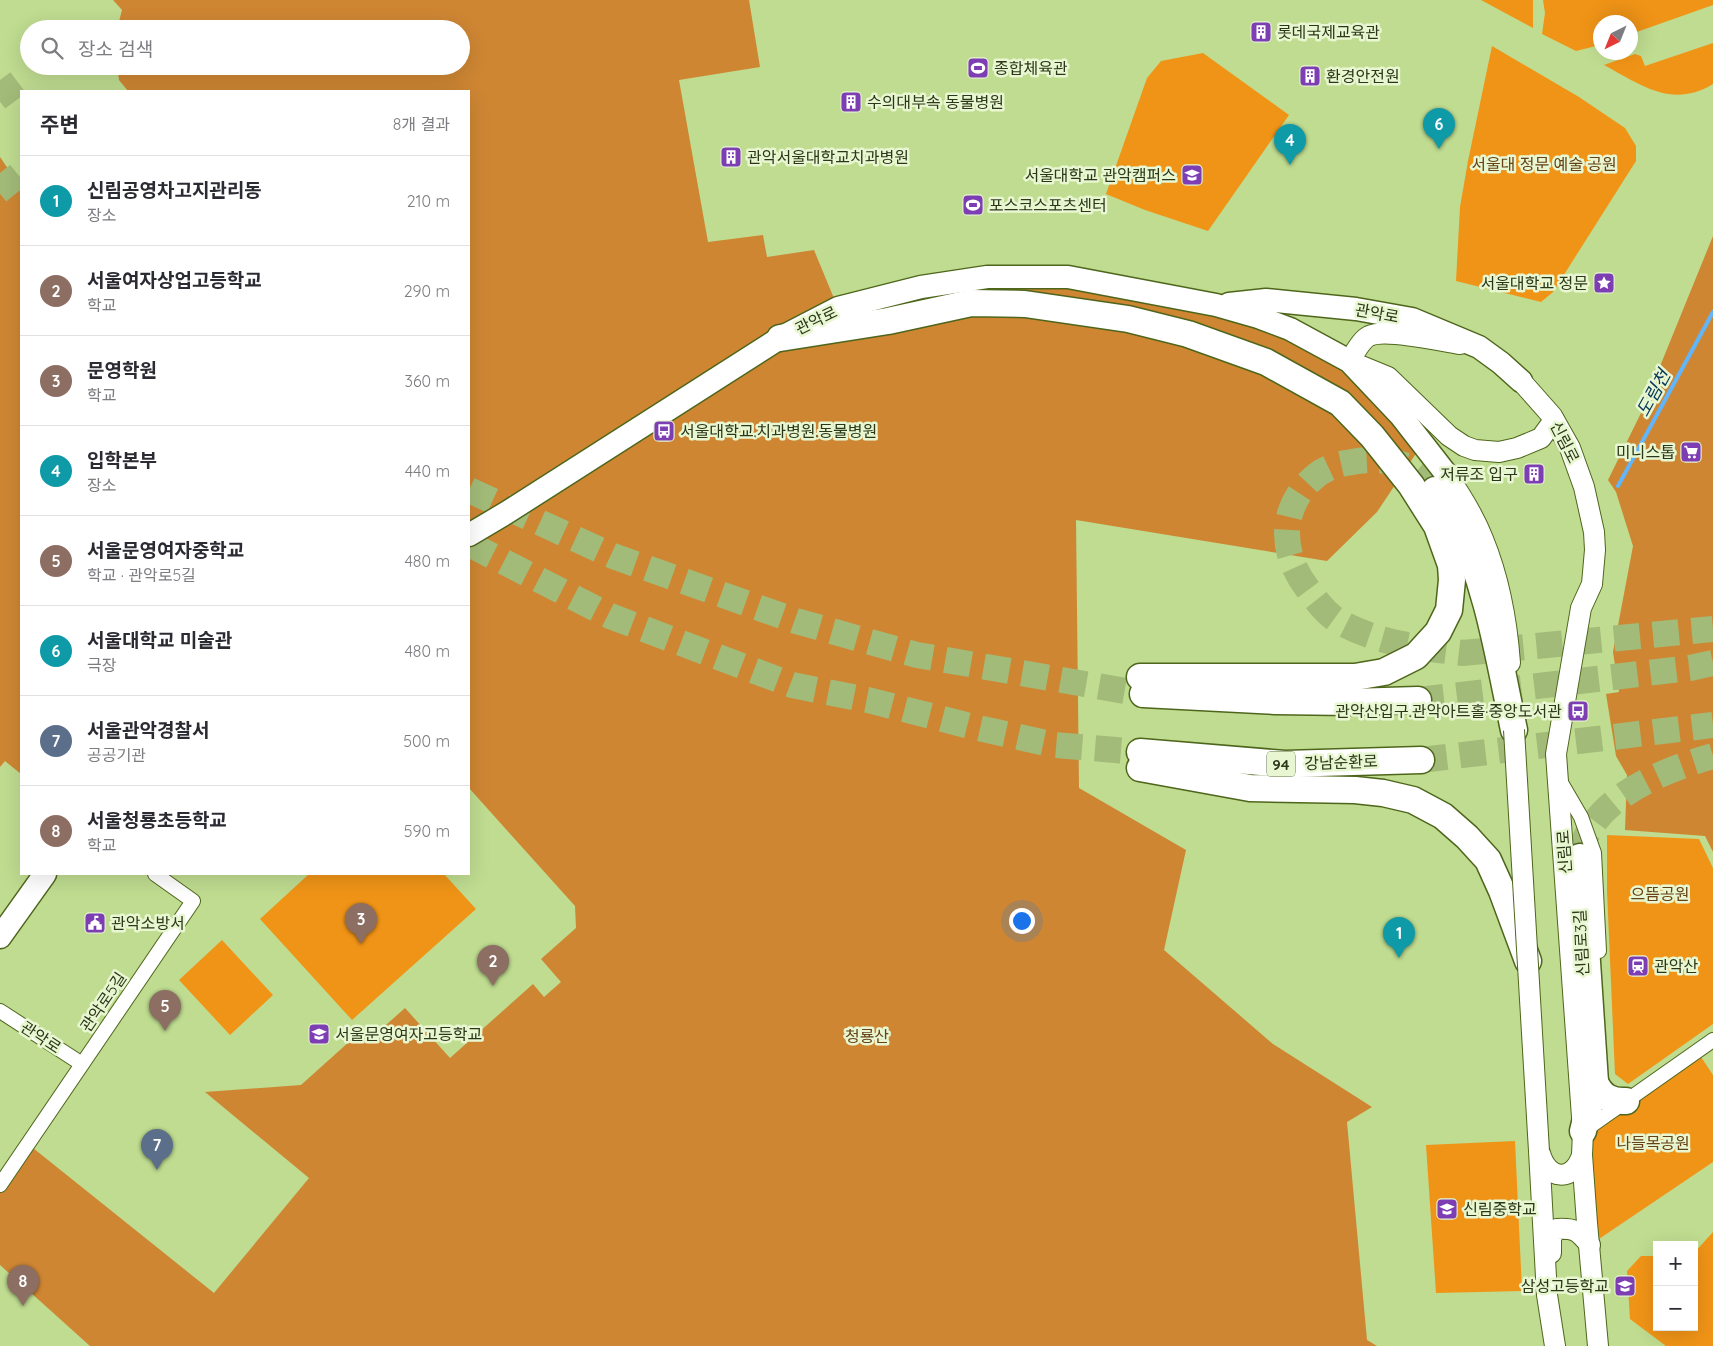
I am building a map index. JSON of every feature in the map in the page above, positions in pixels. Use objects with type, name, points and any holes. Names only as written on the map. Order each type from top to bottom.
[{"type":"highway","points":[[780,338],[888,321],[972,303],[1025,304],[1128,319],[1188,334],[1266,362],[1340,403],[1372,436],[1411,485],[1437,526],[1451,565],[1452,580],[1449,610],[1438,632],[1416,656],[1384,672],[1355,677],[1141,686],[1284,701],[1418,700]]},
{"type":"highway","points":[[1442,483],[1454,518],[1471,554],[1485,593],[1514,730]]},
{"type":"highway","name":"강남순환로","points":[[1421,760],[1285,764],[1140,760],[1250,788],[1355,790],[1383,793],[1413,800],[1443,816],[1488,860],[1502,891],[1529,963]]},
{"type":"highway","points":[[1580,857],[1595,1082],[1583,1143]]},
{"type":"highway","points":[[1595,1082],[1606,1097],[1615,1101],[1626,1101]]},
{"type":"main road","name":"관악로","points":[[470,534],[780,338],[838,308],[921,287],[987,277],[1068,277],[1216,305],[1258,317],[1290,329],[1349,360],[1401,416],[1442,483]]},
{"type":"main road","name":"관악로","points":[[1216,305],[1266,300],[1356,309],[1412,319],[1479,347],[1501,362],[1521,381]]},
{"type":"main road","points":[[1479,347],[1390,333],[1378,334],[1366,338],[1349,360],[1388,377],[1449,436],[1470,449],[1492,452],[1517,448],[1541,438],[1554,420]]},
{"type":"main road","name":"신림로","points":[[1521,381],[1554,420],[1570,448],[1584,487],[1594,532],[1595,550],[1592,584],[1581,608],[1556,754],[1598,1346]]},
{"type":"main road","points":[[1514,730],[1547,1295],[1555,1346]]},
{"type":"main road","points":[[0,936],[44,875]]},
{"type":"main road","points":[[1539,1151],[1546,1168],[1556,1175],[1562,1176],[1575,1168],[1583,1143]]},
{"type":"main road","points":[[1546,1274],[1551,1261],[1551,1237],[1557,1229],[1571,1229],[1578,1232],[1590,1245]]},
{"type":"street","name":"신림로3길","points":[[1559,780],[1581,817],[1594,854],[1606,1083],[1609,1091],[1614,1096],[1626,1101]]},
{"type":"street","name":"관악로5길","points":[[0,1185],[192,901],[156,875]]},
{"type":"street","name":"관악로","points":[[0,1011],[82,1064]]},
{"type":"street","points":[[1583,1143],[1626,1101],[1713,1040]]},
{"type":"green space","name":"청룡산","points":[[113,0],[749,0],[760,67],[679,80],[708,242],[763,235],[767,257],[814,250],[838,308],[1068,277],[1322,345],[1423,443],[1377,512],[1327,561],[1076,520],[1079,788],[1186,850],[1164,950],[1273,1044],[1372,1107],[1347,1122],[1367,1340],[1377,1346],[90,1346],[0,1265],[0,1185],[28,1144],[214,1293],[309,1178],[205,1092],[301,1085],[360,1032],[368,1041],[405,1008],[450,1058],[533,984],[544,997],[561,982],[541,959],[576,928],[575,906],[470,789],[470,90],[127,90],[119,80],[118,75],[470,75],[470,20],[119,20],[122,10]]},
{"type":"green space","points":[[1481,0],[1533,0],[1533,28]]},
{"type":"green space","points":[[1543,0],[1713,0],[1713,5],[1638,32],[1638,15],[1593,15],[1593,47],[1576,51],[1542,34],[1545,13]]},
{"type":"green space","points":[[1713,43],[1713,84],[1698,91],[1684,94],[1670,94],[1657,91],[1631,80],[1604,65],[1618,60],[1638,60],[1638,55],[1641,56],[1645,66]]},
{"type":"green space","name":"서울대 정문 예술 공원","points":[[1492,46],[1579,97],[1625,128],[1636,146],[1636,161],[1553,292],[1541,302],[1456,281],[1460,207]]},
{"type":"green space","points":[[1203,53],[1289,115],[1208,231],[1145,210],[1106,194],[1147,78],[1161,61]]},
{"type":"green space","points":[[0,157],[20,187],[20,773],[5,761],[0,767]]},
{"type":"green space","points":[[1713,236],[1713,852],[1705,836],[1625,830],[1627,775],[1616,756],[1606,694],[1619,692],[1613,652],[1633,546],[1616,492],[1608,480],[1641,413]]},
{"type":"green space","name":"으뜸공원","points":[[1607,835],[1699,839],[1713,868],[1713,1024],[1628,1084],[1615,1074],[1607,891]]},
{"type":"green space","points":[[308,875],[445,875],[476,909],[352,1020],[260,919]]},
{"type":"green space","points":[[222,940],[273,995],[230,1035],[179,980]]},
{"type":"green space","name":"나들목공원","points":[[1697,1051],[1713,1075],[1713,1162],[1590,1245],[1583,1131]]},
{"type":"green space","points":[[1515,1141],[1522,1291],[1436,1293],[1426,1145]]},
{"type":"green space","points":[[1713,1232],[1713,1346],[1666,1346],[1630,1319],[1627,1271],[1641,1256],[1653,1256],[1653,1331],[1698,1331],[1698,1249]]},
{"type":"waterway","name":"도림천","points":[[1618,486],[1713,312]]},
{"type":"tunnel","points":[[0,80],[20,107]]},
{"type":"tunnel","points":[[0,173],[20,198]]},
{"type":"tunnel","points":[[1435,490],[1419,473],[1407,466],[1389,461],[1370,460],[1345,463],[1329,468],[1315,476],[1302,490],[1290,514],[1287,527],[1289,552],[1299,576],[1317,602],[1333,618],[1368,635],[1399,643],[1463,653],[1713,629]]},
{"type":"tunnel","points":[[470,490],[613,556],[796,621],[917,655],[1143,694]]},
{"type":"tunnel","points":[[470,545],[610,616],[792,685],[868,700],[1055,745],[1140,752]]},
{"type":"tunnel","points":[[1418,700],[1690,668],[1713,663]]},
{"type":"tunnel","points":[[1421,760],[1713,725]]},
{"type":"tunnel","points":[[1580,857],[1586,837],[1597,819],[1613,803],[1651,779],[1713,756]]},
{"type":"place","name":"롯데국제교육관","points":[[1261,32]]},
{"type":"place","name":"종합체육관","points":[[978,68]]},
{"type":"place","name":"환경안전원","points":[[1310,76]]},
{"type":"place","name":"수의대부속 동물병원","points":[[851,102]]},
{"type":"place","name":"서울대학교 미술관","points":[[1439,149]]},
{"type":"place","name":"관악서울대학교치과병원","points":[[731,157]]},
{"type":"place","name":"입학본부","points":[[1290,165]]},
{"type":"place","name":"서울대학교 관악캠퍼스","points":[[1192,175]]},
{"type":"place","name":"포스코스포츠센터","points":[[973,205]]},
{"type":"place","name":"서울대학교 정문","points":[[1604,283]]},
{"type":"place","name":"서울대학교.치과병원.동물병원","points":[[664,431]]},
{"type":"place","name":"미니스톱","points":[[1691,452]]},
{"type":"place","name":"저류조 입구","points":[[1534,474]]},
{"type":"place","name":"관악산입구.관악아트홀·중앙도서관","points":[[1578,711]]},
{"type":"place","name":"관악소방서","points":[[95,923]]},
{"type":"place","name":"문영학원","points":[[361,944]]},
{"type":"place","name":"신림공영차고지관리동","points":[[1399,958]]},
{"type":"place","name":"관악산","points":[[1638,966]]},
{"type":"place","name":"서울여자상업고등학교","points":[[493,986]]},
{"type":"place","name":"서울문영여자중학교","points":[[165,1031]]},
{"type":"place","name":"서울문영여자고등학교","points":[[319,1034]]},
{"type":"place","name":"서울관악경찰서","points":[[157,1170]]},
{"type":"place","name":"신림중학교","points":[[1447,1209]]},
{"type":"place","name":"삼성고등학교","points":[[1625,1286]]},
{"type":"place","name":"서울청룡초등학교","points":[[23,1306]]}]
